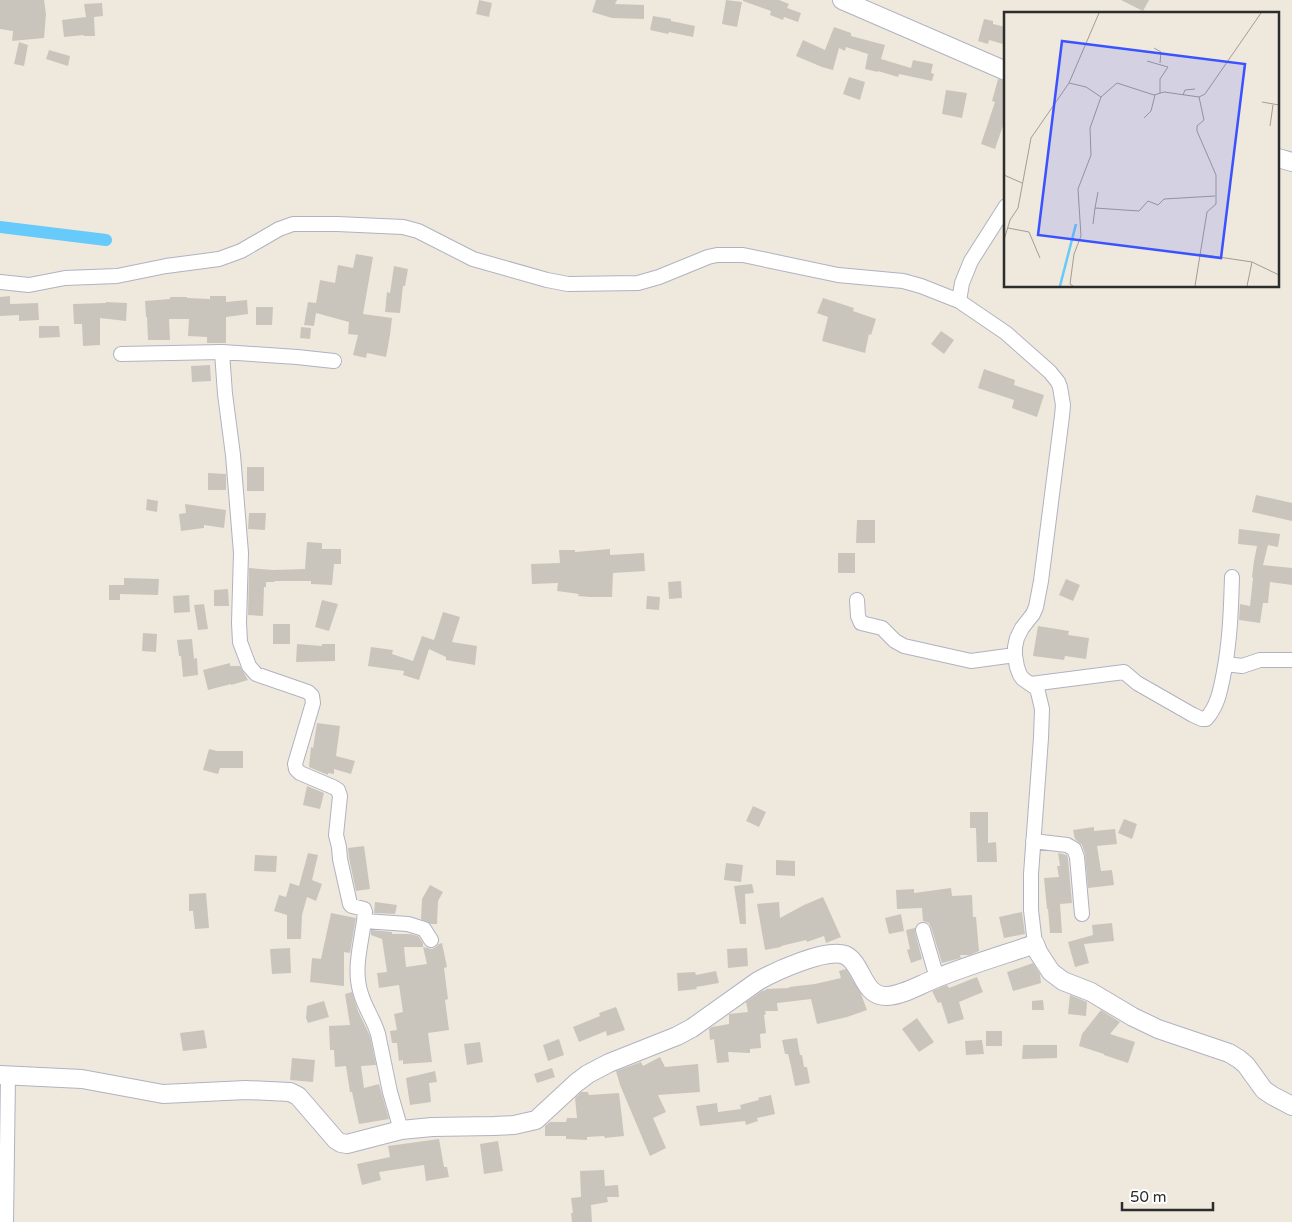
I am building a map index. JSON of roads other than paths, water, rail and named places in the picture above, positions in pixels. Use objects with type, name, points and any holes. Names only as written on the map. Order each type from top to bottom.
[{"type":"street","points":[[842,0],[1004,70]]},
{"type":"street","points":[[959,301],[967,269],[1004,209]]},
{"type":"street","points":[[0,282],[29,284],[65,278],[117,276],[166,266],[219,259],[241,251],[287,226],[337,224],[403,227],[418,230],[474,259],[568,284],[638,283],[659,277],[708,256],[743,255],[838,275],[903,281],[959,301],[1006,333],[1050,372],[1058,382],[1062,398],[1062,416],[1041,581],[1036,607],[1022,628],[1015,647],[1017,667],[1020,674],[1023,679],[1036,688],[1042,709],[1031,874],[1031,910],[1035,944],[1038,952],[1050,972],[1062,981],[1091,992],[1158,1030],[1229,1053],[1239,1059],[1246,1065],[1264,1090],[1292,1106]]},
{"type":"street","points":[[222,352],[240,534],[240,642],[249,666],[256,674],[308,692],[312,696],[313,703],[295,764],[296,769],[300,773],[334,787],[338,790],[340,796],[336,835],[340,859],[350,904],[365,911],[357,977],[360,994],[376,1025],[390,1092],[401,1130]]},
{"type":"street","points":[[121,354],[222,352],[334,361]]},
{"type":"street","points":[[1031,684],[1124,672],[1145,688],[1197,717],[1205,719],[1209,716],[1219,697],[1226,664],[1230,632],[1232,576]]},
{"type":"street","points":[[857,600],[858,616],[861,623],[882,628],[895,641],[904,646],[971,661],[1015,655]]},
{"type":"street","points":[[1226,664],[1242,666],[1260,660],[1292,660]]},
{"type":"street","points":[[1033,841],[1067,846],[1074,849],[1078,857],[1082,914]]},
{"type":"street","points":[[364,921],[408,924],[424,929],[431,940]]},
{"type":"street","points":[[923,930],[937,978]]},
{"type":"street","points":[[6,1222],[4,1075],[82,1079],[163,1094],[246,1090],[290,1092],[298,1096],[336,1140],[347,1144],[401,1130],[514,1125],[536,1120],[588,1074],[620,1058],[677,1036],[692,1028],[758,980],[810,959],[835,953],[845,955],[869,987],[878,995],[889,996],[902,993],[937,978],[1035,944]]},
{"type":"waterway","points":[[0,227],[106,240]]}]
